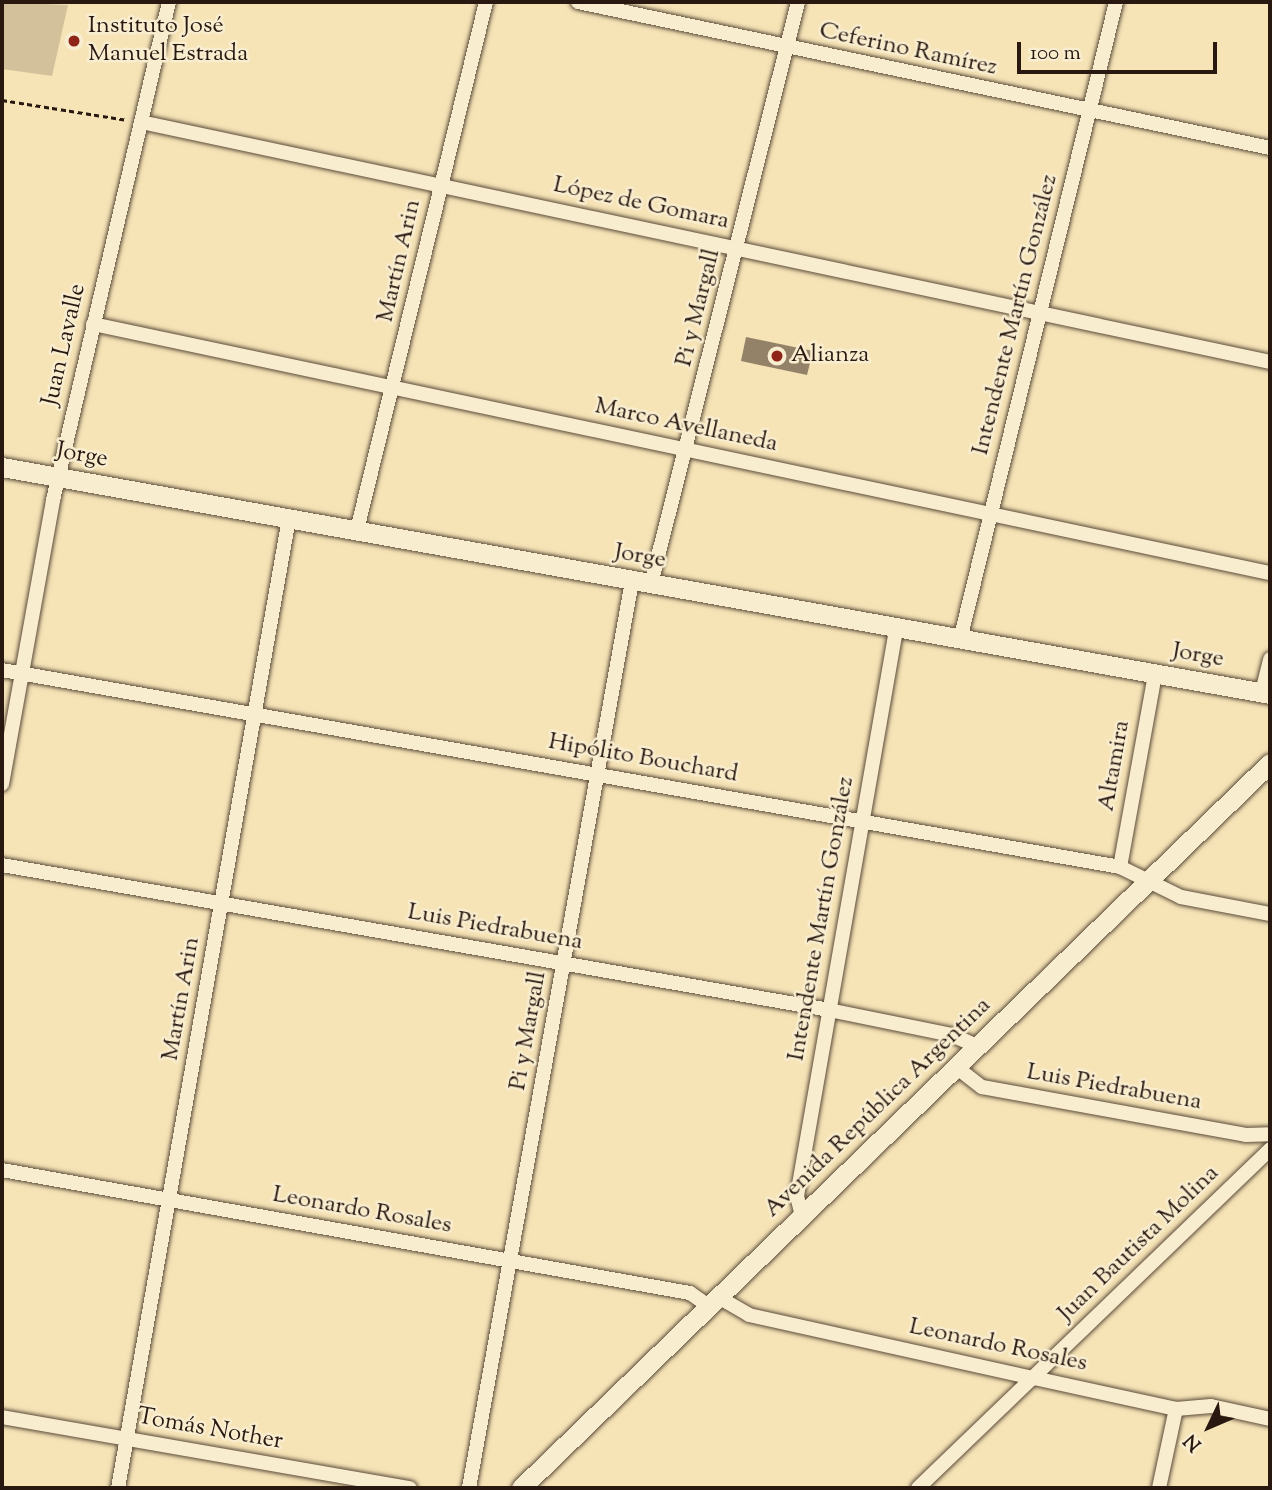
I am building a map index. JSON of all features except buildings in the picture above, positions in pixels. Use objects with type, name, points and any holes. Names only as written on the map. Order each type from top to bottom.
[{"type":"street","name":"Juan Lavalle","points":[[2,784],[58,476],[169,2]]},
{"type":"street","name":"Martín Arin","points":[[357,530],[486,2]]},
{"type":"street","name":"Ceferino Ramírez","points":[[578,2],[1270,148]]},
{"type":"street","name":"Pi y Margall","points":[[469,1488],[598,774],[641,582],[687,449],[798,2]]},
{"type":"street","name":"Intendente Martín González","points":[[960,640],[1116,2]]},
{"type":"street","name":"López de Gomara","points":[[141,122],[1270,362]]},
{"type":"street","name":"Marco Avellaneda","points":[[93,324],[1270,573]]},
{"type":"street","name":"Jorge","points":[[2,467],[896,630],[1266,693]]},
{"type":"street","name":"Martín Arin","points":[[118,1488],[257,713],[289,518]]},
{"type":"street","name":"Intendente Martín González","points":[[803,1216],[797,1196],[896,630]]},
{"type":"street","points":[[1266,693],[1270,659]]},
{"type":"street","name":"Hipólito Bouchard","points":[[2,670],[1121,867],[1181,897],[1270,914]]},
{"type":"street","name":"Altamira","points":[[1121,867],[1155,674]]},
{"type":"street","name":"Avenida República Argentina","points":[[521,1488],[1270,763]]},
{"type":"street","name":"Luis Piedrabuena","points":[[2,865],[830,1010],[953,1035],[977,1046]]},
{"type":"street","name":"Luis Piedrabuena","points":[[956,1067],[982,1087],[1246,1135],[1270,1134]]},
{"type":"street","name":"Juan Bautista Molina","points":[[918,1488],[1270,1149]]},
{"type":"street","name":"Leonardo Rosales","points":[[2,1170],[690,1293],[750,1315],[1176,1409],[1211,1406],[1270,1419]]},
{"type":"street","points":[[1159,1488],[1176,1409]]},
{"type":"street","name":"Tomás Nother","points":[[2,1417],[410,1488]]},
{"type":"path","points":[[2,100],[141,122]]},
{"type":"shaded area","points":[[2,2],[68,5],[52,76],[2,69]]},
{"type":"place","name":"Instituto José Manuel Estrada","points":[[74,41]]},
{"type":"place","name":"Alianza","points":[[777,356]]}]
